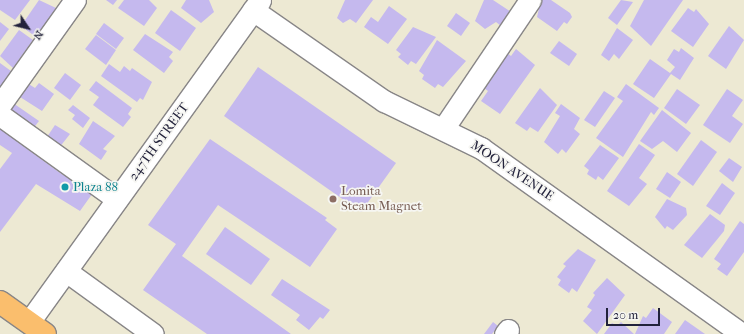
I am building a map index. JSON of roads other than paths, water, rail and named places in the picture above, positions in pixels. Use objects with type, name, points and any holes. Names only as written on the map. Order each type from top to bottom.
[{"type":"main road","points":[[0,302],[37,328]]},
{"type":"street","points":[[0,104],[75,0]]},
{"type":"street","points":[[443,129],[530,0]]},
{"type":"street","name":"MOON AVENUE","points":[[257,5],[384,101],[481,148],[742,334]]},
{"type":"street","name":"247TH STREET","points":[[37,328],[66,271],[257,5]]},
{"type":"street","points":[[0,114],[117,199]]},
{"type":"street","points":[[66,271],[153,334]]},
{"type":"place","name":"Plaza 88","points":[[65,187]]},
{"type":"place","name":"Lomita Steam Magnet","points":[[333,199]]}]
